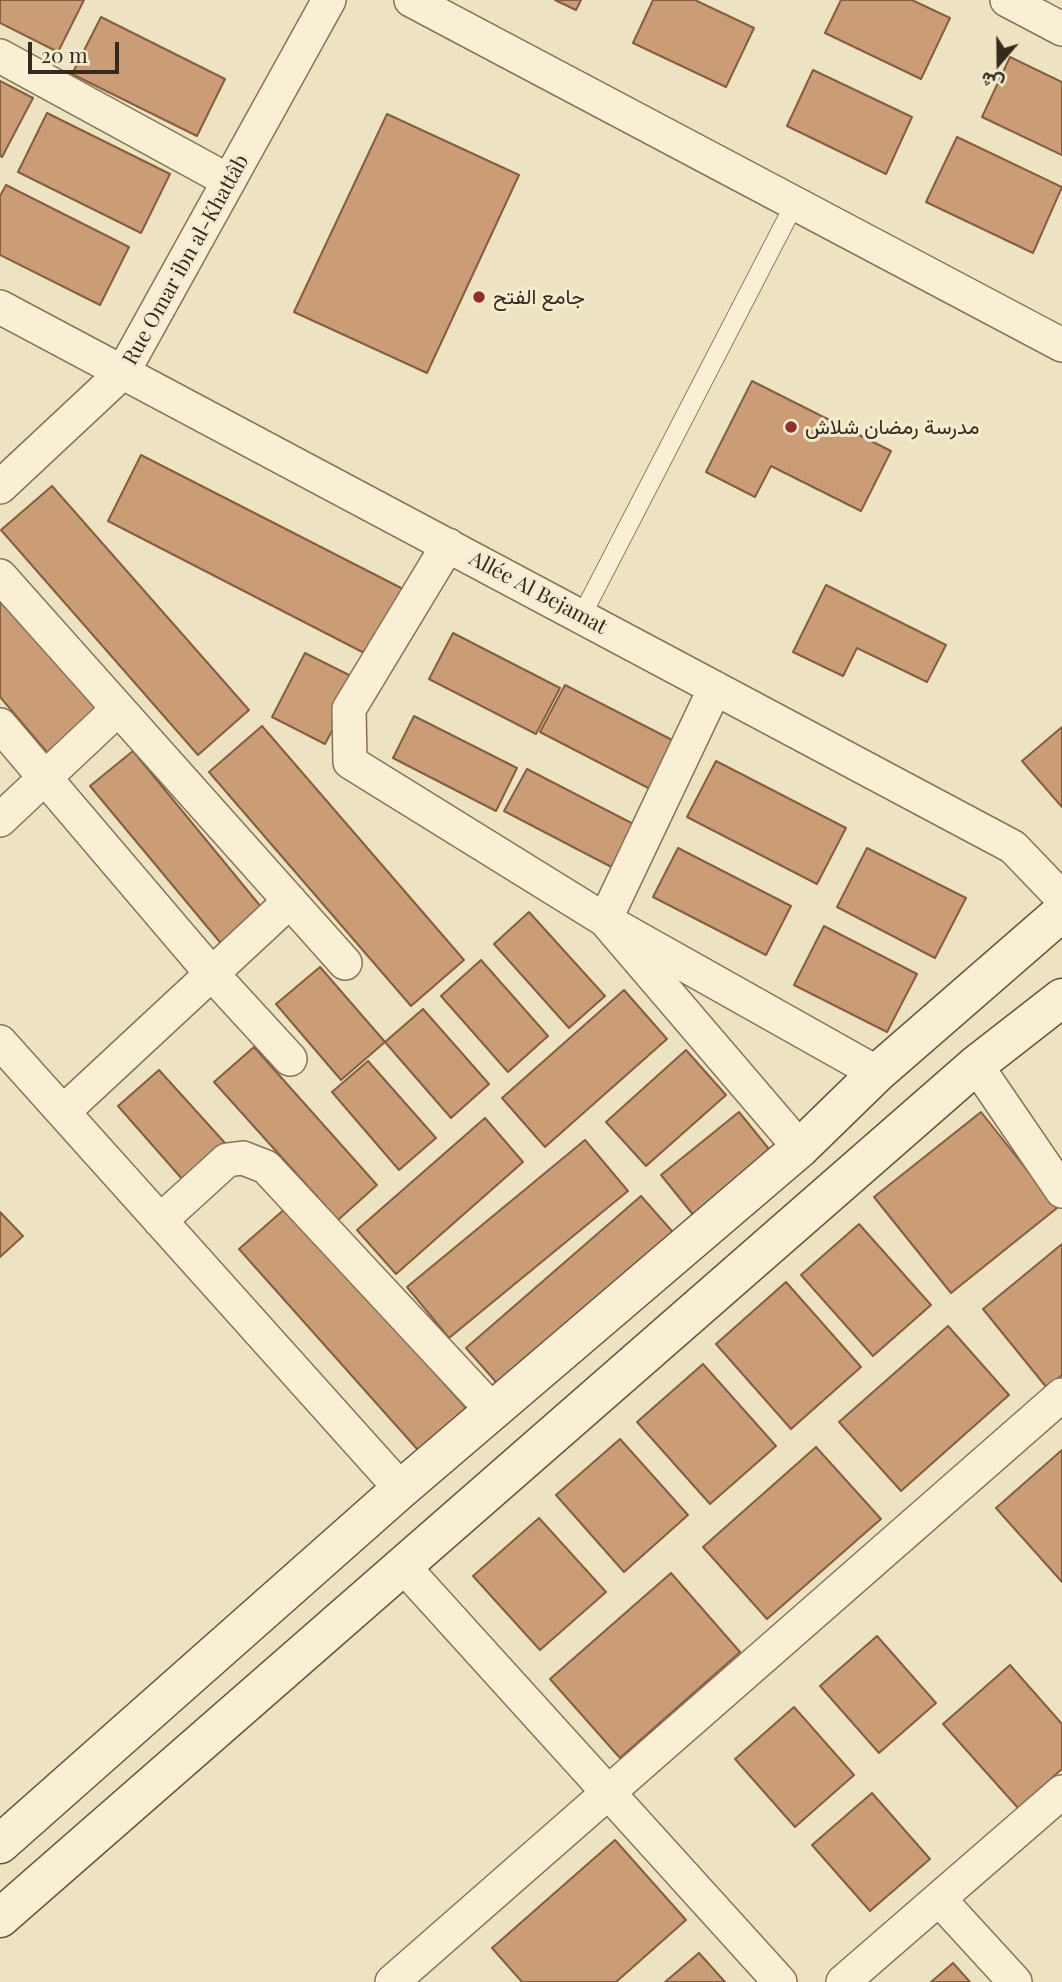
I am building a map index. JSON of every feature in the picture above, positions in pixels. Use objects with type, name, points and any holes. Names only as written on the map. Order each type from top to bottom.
[{"type":"main road","points":[[0,1843],[401,1489],[800,1148],[877,1073],[1062,912]]},
{"type":"main road","points":[[0,1918],[976,1065],[1062,998]]},
{"type":"street","name":"Rue Omar ibn al-Khattâb","points":[[0,486],[123,372],[330,0]]},
{"type":"street","points":[[411,0],[1062,345]]},
{"type":"street","points":[[1007,0],[1062,29]]},
{"type":"street","points":[[0,56],[229,181]]},
{"type":"street","name":"Allée Al Bejamat","points":[[0,307],[1013,847],[1062,898]]},
{"type":"street","points":[[449,545],[349,709],[350,762],[605,919],[877,1073]]},
{"type":"street","points":[[0,576],[345,963]]},
{"type":"street","points":[[605,919],[715,688]]},
{"type":"street","points":[[0,820],[118,709]]},
{"type":"street","points":[[0,725],[212,974],[290,1059]]},
{"type":"street","points":[[63,1112],[290,901]]},
{"type":"street","points":[[605,919],[800,1148]]},
{"type":"street","points":[[0,1042],[401,1489]]},
{"type":"street","points":[[976,1065],[1062,1191]]},
{"type":"street","points":[[160,1221],[227,1160],[243,1158],[266,1167],[493,1411]]},
{"type":"street","points":[[391,1982],[1062,1395]]},
{"type":"street","points":[[403,1566],[780,1982]]},
{"type":"street","points":[[843,1982],[1062,1792]]},
{"type":"street","points":[[939,1899],[1015,1982]]},
{"type":"lane","points":[[582,617],[795,204]]},
{"type":"building","points":[[0,0],[84,0],[58,52],[0,23]]},
{"type":"building","points":[[555,0],[581,0],[576,10]]},
{"type":"building","points":[[653,0],[695,0],[754,28],[726,87],[633,43]]},
{"type":"building","points":[[841,0],[912,0],[950,18],[921,79],[825,33]]},
{"type":"building","points":[[101,17],[225,79],[197,136],[72,74]]},
{"type":"building","points":[[1010,57],[1062,82],[1062,155],[982,117]]},
{"type":"building","points":[[813,70],[912,117],[886,174],[787,126]]},
{"type":"building","points":[[0,81],[33,98],[2,157],[0,156]]},
{"type":"building","points":[[47,113],[170,174],[141,233],[18,172]]},
{"type":"building","points":[[387,114],[519,175],[427,373],[294,312]]},
{"type":"building","points":[[957,137],[1062,187],[1033,253],[926,202]]},
{"type":"building","points":[[6,185],[129,247],[100,305],[0,255],[0,196]]},
{"type":"building","points":[[752,381],[891,451],[861,511],[771,466],[755,497],[706,472]]},
{"type":"building","points":[[141,455],[407,591],[372,657],[108,521]]},
{"type":"building","points":[[52,486],[249,710],[198,755],[1,530]]},
{"type":"building","points":[[826,585],[946,645],[927,682],[857,648],[843,676],[793,652]]},
{"type":"building","points":[[0,596],[102,716],[52,758],[0,697]]},
{"type":"building","points":[[453,633],[560,688],[536,734],[429,679]]},
{"type":"building","points":[[305,653],[359,680],[325,744],[272,717]]},
{"type":"building","points":[[565,685],[680,744],[656,792],[540,732]]},
{"type":"building","points":[[414,716],[517,768],[496,811],[393,758]]},
{"type":"building","points":[[262,726],[464,960],[411,1006],[209,772]]},
{"type":"building","points":[[1062,727],[1062,807],[1022,761]]},
{"type":"building","points":[[133,751],[266,913],[224,947],[90,786]]},
{"type":"building","points":[[716,761],[846,828],[817,884],[687,817]]},
{"type":"building","points":[[527,769],[643,829],[621,872],[504,811]]},
{"type":"building","points":[[678,848],[791,906],[766,955],[653,897]]},
{"type":"building","points":[[867,848],[966,898],[935,958],[837,907]]},
{"type":"building","points":[[529,912],[605,996],[569,1028],[494,944]]},
{"type":"building","points":[[824,926],[917,974],[887,1032],[794,985]]},
{"type":"building","points":[[481,960],[548,1036],[508,1072],[441,996]]},
{"type":"building","points":[[320,967],[385,1042],[341,1080],[276,1004]]},
{"type":"building","points":[[624,990],[667,1039],[545,1147],[502,1098]]},
{"type":"building","points":[[423,1009],[489,1084],[451,1118],[385,1042]]},
{"type":"building","points":[[254,1047],[377,1185],[338,1220],[214,1082]]},
{"type":"building","points":[[686,1050],[726,1095],[646,1166],[606,1122]]},
{"type":"building","points":[[368,1061],[436,1138],[399,1170],[332,1092]]},
{"type":"building","points":[[159,1070],[225,1143],[183,1180],[118,1106]]},
{"type":"building","points":[[739,1112],[777,1159],[699,1222],[661,1175]]},
{"type":"building","points":[[981,1112],[1057,1208],[951,1293],[874,1197]]},
{"type":"building","points":[[485,1118],[523,1162],[396,1274],[357,1230]]},
{"type":"building","points":[[585,1140],[628,1191],[449,1338],[407,1287]]},
{"type":"building","points":[[641,1196],[678,1238],[504,1391],[466,1348]]},
{"type":"building","points":[[287,1207],[474,1417],[426,1459],[239,1249]]},
{"type":"building","points":[[0,1212],[23,1236],[0,1257]]},
{"type":"building","points":[[859,1224],[931,1305],[873,1356],[801,1275]]},
{"type":"building","points":[[1062,1244],[1062,1375],[1047,1388],[983,1309]]},
{"type":"building","points":[[786,1282],[861,1367],[791,1429],[716,1344]]},
{"type":"building","points":[[948,1326],[1009,1395],[901,1491],[839,1422]]},
{"type":"building","points":[[703,1364],[776,1446],[710,1504],[637,1422]]},
{"type":"building","points":[[620,1439],[688,1515],[624,1572],[556,1495]]},
{"type":"building","points":[[816,1447],[881,1519],[767,1619],[703,1547]]},
{"type":"building","points":[[1062,1450],[1062,1582],[996,1508]]},
{"type":"building","points":[[539,1518],[606,1592],[540,1650],[473,1576]]},
{"type":"building","points":[[671,1573],[740,1652],[620,1758],[550,1679]]},
{"type":"building","points":[[877,1636],[936,1703],[879,1753],[820,1686]]},
{"type":"building","points":[[1010,1665],[1062,1724],[1062,1769],[1018,1808],[943,1724]]},
{"type":"building","points":[[794,1707],[854,1775],[795,1827],[735,1759]]},
{"type":"building","points":[[872,1793],[930,1859],[870,1911],[812,1845]]},
{"type":"building","points":[[615,1840],[686,1920],[616,1982],[522,1982],[492,1948]]},
{"type":"building","points":[[699,1953],[725,1982],[665,1982]]},
{"type":"building","points":[[953,1963],[970,1982],[931,1982]]},
{"type":"place","name":"جامع الفتح","points":[[479,297]]},
{"type":"place","name":"مدرسة رمضان شلاش","points":[[791,427]]}]
